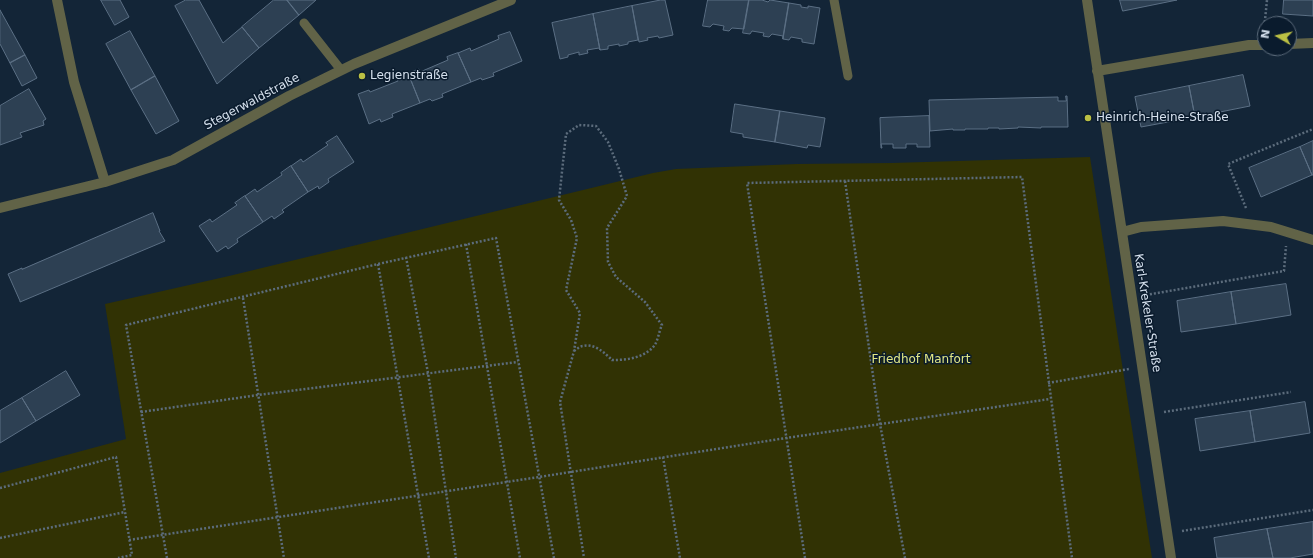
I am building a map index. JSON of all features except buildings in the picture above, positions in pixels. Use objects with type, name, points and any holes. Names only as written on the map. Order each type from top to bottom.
[{"type":"street","points":[[57,0],[74,82],[106,182]]},
{"type":"street","name":"Stegerwaldstraße","points":[[0,208],[106,182],[173,160],[289,96],[340,70],[511,0]]},
{"type":"street","name":"Karl-Krekeler-Straße","points":[[1087,0],[1172,558]]},
{"type":"street","points":[[1297,44],[1313,43]]},
{"type":"street","points":[[1097,71],[1248,45],[1257,45]]},
{"type":"street","points":[[1122,232],[1141,227],[1223,221],[1271,227],[1313,240]]},
{"type":"lane","points":[[834,0],[848,76]]},
{"type":"lane","points":[[304,23],[340,70]]},
{"type":"path","points":[[1266,16],[1267,0]]},
{"type":"path","points":[[574,351],[587,345],[600,349],[612,360],[626,360],[642,355],[654,346],[662,325],[645,302],[616,277],[608,262],[607,228],[627,196],[619,169],[608,142],[596,126],[579,125],[566,134],[559,200],[571,220],[577,238],[566,290],[580,313],[574,351],[560,402],[584,558]]},
{"type":"path","points":[[1246,224],[1247,210],[1228,164],[1313,129]]},
{"type":"path","points":[[805,558],[747,183],[1022,177],[1050,400],[1072,558]]},
{"type":"path","points":[[845,181],[880,424],[905,558]]},
{"type":"path","points":[[1132,297],[1284,271],[1287,232]]},
{"type":"path","points":[[167,558],[126,325],[243,298],[406,257],[496,238],[554,558]]},
{"type":"path","points":[[466,244],[520,558]]},
{"type":"path","points":[[406,257],[428,373],[456,558]]},
{"type":"path","points":[[378,264],[429,558]]},
{"type":"path","points":[[243,298],[284,558]]},
{"type":"path","points":[[141,412],[258,395],[518,362]]},
{"type":"path","points":[[1048,382],[1142,367]]},
{"type":"path","points":[[1150,414],[1291,392]]},
{"type":"path","points":[[129,540],[786,438],[1050,400]]},
{"type":"path","points":[[0,488],[116,457],[132,555],[118,558]]},
{"type":"path","points":[[663,457],[680,558]]},
{"type":"path","points":[[1168,534],[1313,510]]},
{"type":"path","points":[[0,538],[125,512]]},
{"type":"green space","name":"Friedhof Manfort","points":[[1090,157],[1152,558],[0,558],[0,473],[126,439],[105,304],[229,276],[653,173],[676,169],[797,164],[892,163]]},
{"type":"place","name":"Legienstraße","points":[[362,76]]},
{"type":"place","name":"Heinrich-Heine-Straße","points":[[1088,118]]}]
